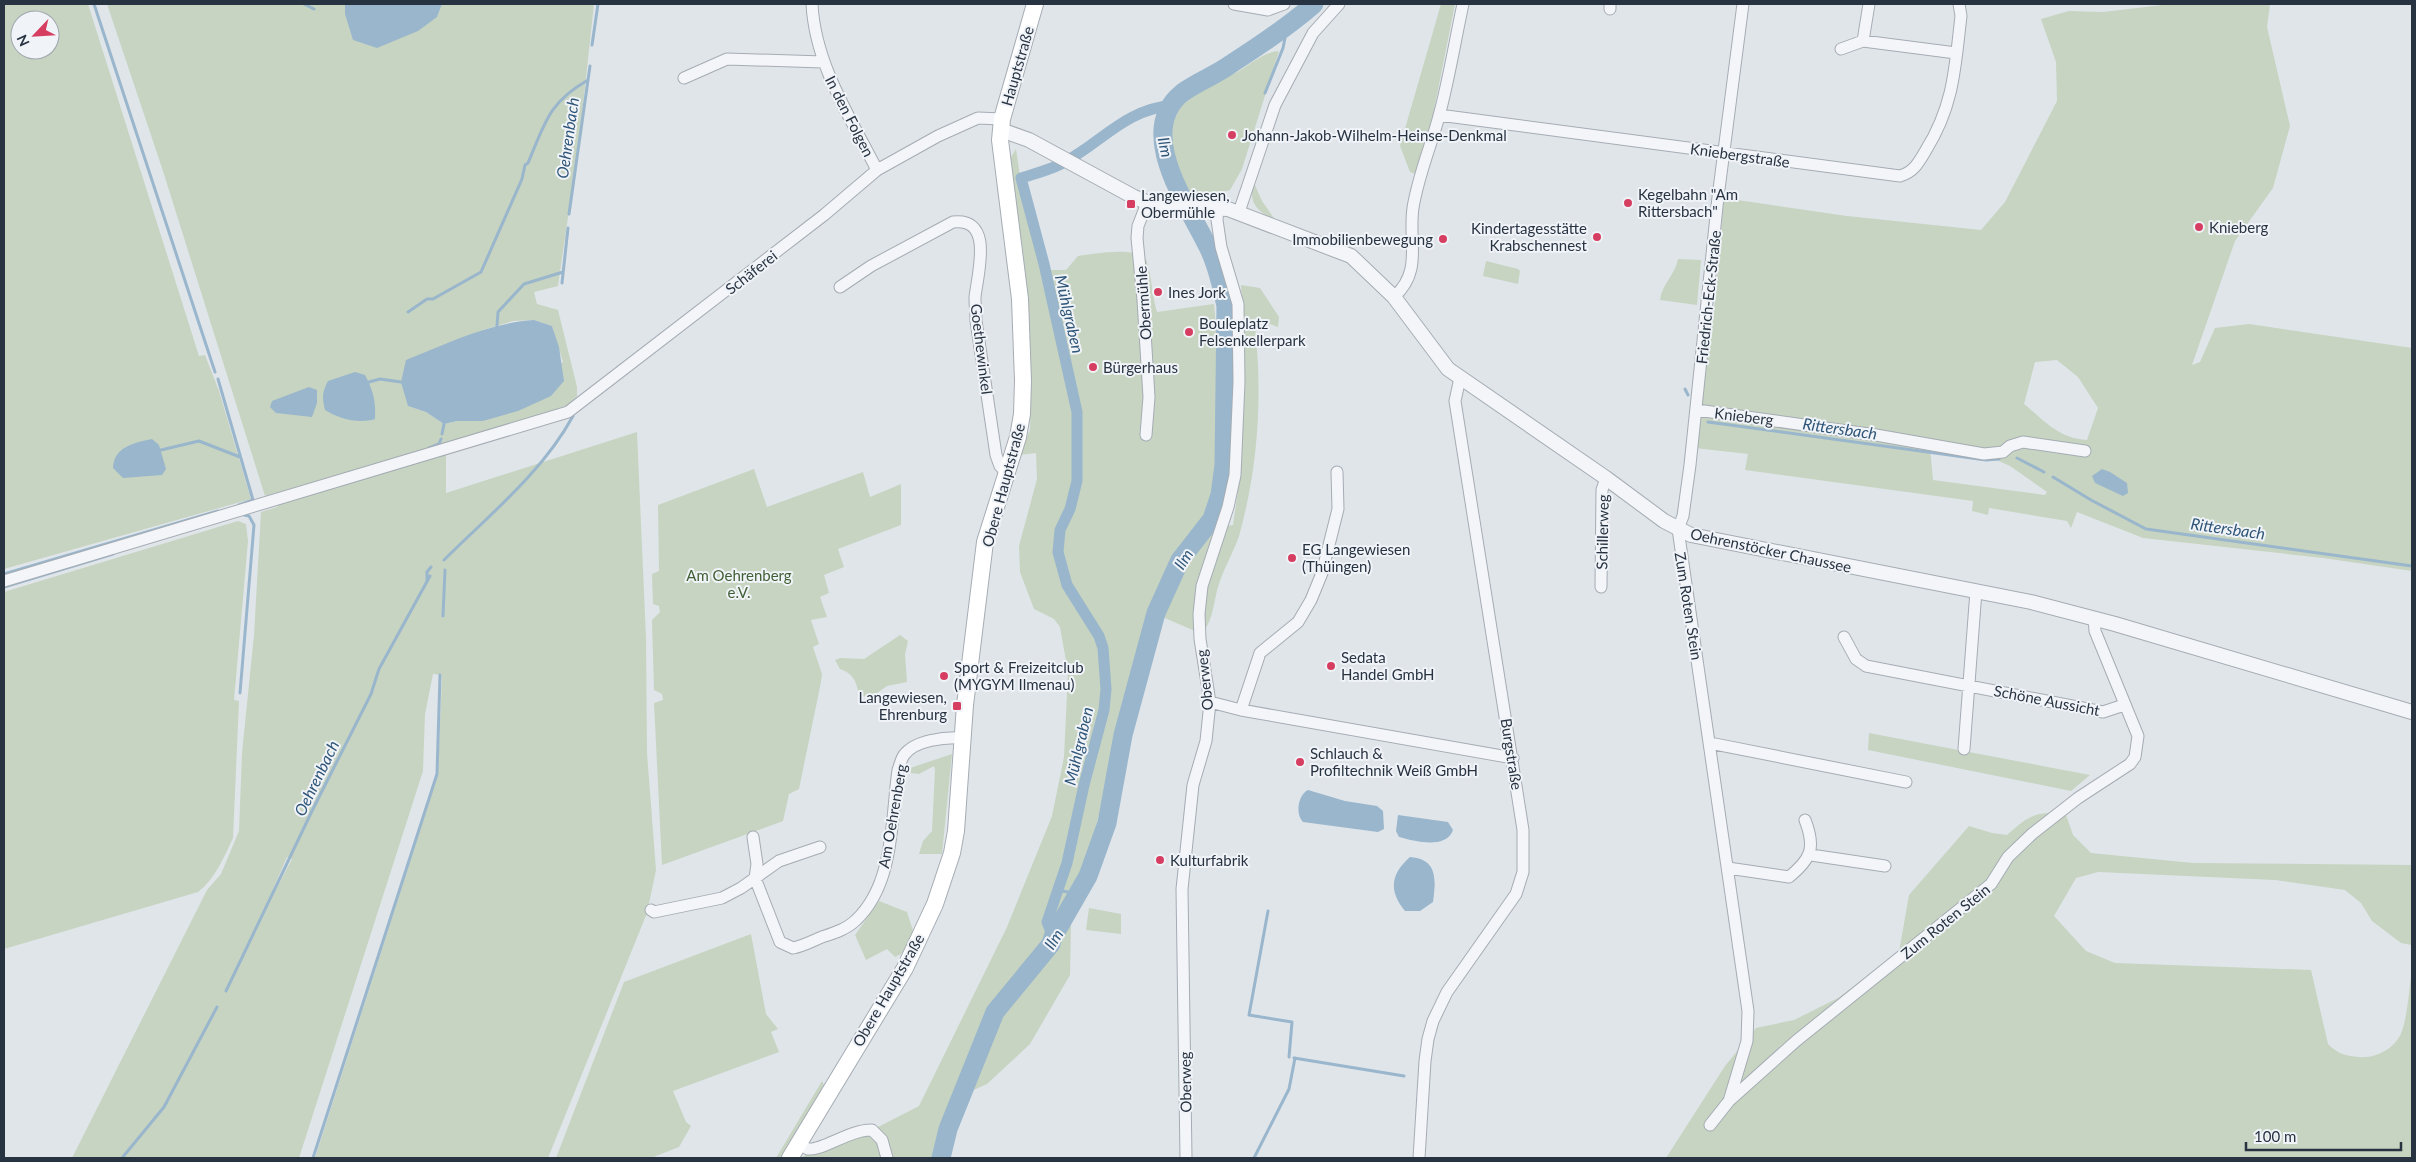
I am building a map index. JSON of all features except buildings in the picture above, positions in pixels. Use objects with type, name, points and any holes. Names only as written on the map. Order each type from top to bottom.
[{"type":"main road","name":"Hauptstraße","points":[[1002,124],[1035,4]]},
{"type":"main road","name":"Obere Hauptstraße","points":[[790,1158],[905,968],[935,904],[952,853],[956,832],[962,738],[985,542],[1020,425],[1023,380],[1020,292],[1000,153],[1002,124]]},
{"type":"street","name":"In den Folgen","points":[[812,4],[815,37],[823,62],[877,170]]},
{"type":"street","points":[[1234,4],[1276,8],[1284,4]]},
{"type":"street","points":[[1002,124],[1021,137],[1147,203],[1170,208],[1218,208],[1239,212],[1273,110],[1281,93],[1313,33],[1339,4]]},
{"type":"street","points":[[1394,297],[1412,273],[1413,209],[1420,178],[1439,115],[1463,4]]},
{"type":"street","name":"Friedrich-Eck-Straße","points":[[1678,529],[1683,516],[1697,410],[1724,153],[1743,4]]},
{"type":"street","points":[[1863,41],[1869,4]]},
{"type":"street","name":"Kniebergstraße","points":[[1439,115],[1900,176],[1909,173],[1938,131],[1946,113],[1952,91],[1961,16],[1959,4]]},
{"type":"street","points":[[1841,49],[1863,41],[1956,52]]},
{"type":"street","name":"In den Folgen","points":[[684,78],[727,59],[823,62]]},
{"type":"street","name":"Schäferei","points":[[4,581],[568,412],[824,215],[877,170],[905,153],[978,118],[1002,124]]},
{"type":"street","name":"Obermühle","points":[[1146,435],[1149,397],[1145,320],[1137,238],[1138,226],[1147,203]]},
{"type":"street","name":"Oberweg","points":[[1186,1158],[1182,889],[1193,785],[1206,741],[1210,702],[1200,639],[1199,614],[1202,586],[1228,508],[1235,475],[1240,363],[1238,304],[1221,247],[1217,220],[1218,208]]},
{"type":"street","name":"Oehrenstöcker Chaussee","points":[[1239,212],[1350,256],[1394,297],[1442,363],[1460,378],[1678,529],[1691,535],[2031,602],[2115,624],[2412,712]]},
{"type":"street","name":"Goethewinkel","points":[[840,287],[871,266],[953,222],[963,221],[970,224],[977,231],[981,249],[975,300],[976,320],[996,455],[1000,466],[1007,472]]},
{"type":"street","name":"Burgstraße","points":[[1419,1158],[1428,1039],[1433,1021],[1447,992],[1516,894],[1523,872],[1523,830],[1455,401],[1460,378]]},
{"type":"street","name":"Knieberg","points":[[1697,410],[1876,435],[1984,454],[2003,452],[2016,443],[2022,442],[2085,451]]},
{"type":"street","points":[[1241,710],[1260,653],[1298,622],[1311,600],[1322,573],[1338,509],[1338,472]]},
{"type":"street","name":"Schillerweg","points":[[1601,587],[1602,490],[1606,478]]},
{"type":"street","name":"Zum Roten Stein","points":[[1678,529],[1728,868],[1749,1026],[1747,1041],[1729,1102]]},
{"type":"street","points":[[1964,749],[1976,591]]},
{"type":"street","name":"Zum Roten Stein","points":[[1710,1125],[1729,1102],[1796,1041],[1991,884],[2008,857],[2032,834],[2078,798],[2130,764],[2135,757],[2138,736],[2095,631],[2094,618]]},
{"type":"street","name":"Schöne Aussicht","points":[[1844,637],[1856,659],[1866,666],[2103,712],[2124,705]]},
{"type":"street","points":[[1210,702],[1241,710],[1512,758]]},
{"type":"street","name":"Am Oehrenberg","points":[[753,838],[758,864],[755,878],[780,942],[786,947],[800,947],[847,926],[857,919],[866,906],[883,871],[888,851],[898,770],[902,758],[912,748],[934,741],[962,738]]},
{"type":"street","points":[[1710,743],[1906,782]]},
{"type":"street","points":[[1728,868],[1789,877],[1810,855],[1812,846],[1805,820]]},
{"type":"street","points":[[651,910],[654,912],[683,904],[708,902],[741,888],[778,861],[820,847]]},
{"type":"street","points":[[1810,855],[1885,866]]},
{"type":"street","points":[[798,1143],[807,1149],[812,1149],[857,1132],[872,1130],[882,1140],[887,1158]]},
{"type":"green space","points":[[4,4],[88,4],[199,356],[205,355],[219,391],[251,499],[4,569]]},
{"type":"green space","points":[[107,4],[345,4],[345,14],[437,17],[442,4],[594,4],[579,142],[558,286],[534,292],[537,304],[558,310],[577,387],[577,396],[570,404],[508,427],[265,496],[163,171]],"holes":[[[534,320],[552,326],[563,362],[483,421],[457,421],[444,424],[426,412],[408,406],[483,330],[513,321]]]},
{"type":"green space","points":[[1441,4],[1455,4],[1433,115],[1415,174],[1410,172],[1400,146]]},
{"type":"green space","points":[[2171,4],[2270,4],[2267,27],[2290,126],[2273,188],[2235,241],[2192,365],[2200,362],[2215,328],[2249,324],[2412,348],[2412,571],[2323,558],[2143,538],[2077,512],[2071,528],[2067,521],[1989,508],[1988,515],[1972,511],[1973,501],[1745,470],[1748,454],[1695,448],[1715,301],[1724,198],[1847,216],[1981,230],[2005,202],[2057,101],[2056,62],[2041,19],[2069,11],[2103,12]],"holes":[[[2057,360],[2078,377],[2098,408],[2087,440],[2077,439],[2060,432],[2024,404],[2035,362]],[[1930,448],[1990,457],[2010,466],[2047,492],[2045,495],[1933,480]]]},
{"type":"green space","points":[[1279,51],[1242,169],[1230,190],[1200,198],[1187,198],[1173,170],[1166,142],[1171,116],[1180,104],[1193,93],[1235,73],[1267,54]]},
{"type":"green space","points":[[1016,149],[1023,197],[1028,197],[1050,270],[1066,270],[1078,256],[1127,252],[1143,257],[1147,262],[1157,312],[1214,304],[1218,349],[1218,464],[1213,529],[1233,525],[1241,470],[1245,350],[1241,285],[1260,288],[1279,317],[1278,327],[1254,318],[1258,372],[1255,455],[1246,509],[1239,536],[1220,581],[1212,615],[1202,634],[1160,616],[1124,717],[1071,924],[1070,975],[1030,1044],[987,1084],[967,1093],[952,1131],[949,1158],[889,1158],[876,1128],[919,1106],[1007,927],[1052,816],[1064,757],[1068,672],[1060,627],[1054,619],[1034,609],[1020,572],[1019,546],[1037,479],[1036,453],[1019,455],[1030,430],[1031,376],[1027,289],[1022,244],[1008,162]]},
{"type":"green space","points":[[1254,183],[1262,201],[1276,221],[1260,211],[1253,202],[1252,190]]},
{"type":"green space","points":[[1678,259],[1701,260],[1697,305],[1660,300],[1663,289]]},
{"type":"green space","points":[[1486,261],[1518,269],[1520,271],[1518,284],[1483,276]]},
{"type":"green space","points":[[637,432],[646,638],[647,753],[656,870],[647,913],[548,1158],[315,1158],[438,774],[442,675],[433,674],[425,714],[423,771],[299,1158],[72,1158],[207,890],[221,874],[239,831],[242,753],[254,635],[261,512],[277,507],[280,502],[446,454],[446,493]],"holes":[[[287,857],[292,859],[276,889],[273,889]]]},
{"type":"green space","name":"Am Oehrenberg e.V.","points":[[754,469],[767,507],[863,472],[870,497],[901,484],[901,525],[838,549],[844,567],[824,575],[829,593],[820,597],[827,617],[811,620],[819,644],[813,647],[822,674],[821,682],[799,789],[789,794],[783,821],[662,865],[654,703],[663,700],[662,694],[654,690],[652,620],[660,612],[659,606],[653,604],[652,574],[659,571],[658,505]]},
{"type":"green space","points":[[238,521],[246,524],[248,541],[234,700],[239,701],[233,838],[218,867],[209,881],[198,892],[4,949],[4,592]]},
{"type":"green space","points":[[900,635],[908,641],[905,654],[907,682],[887,686],[870,698],[859,695],[854,679],[840,669],[835,660],[840,658],[864,659]]},
{"type":"green space","points":[[1869,733],[2090,775],[2071,791],[1868,750]]},
{"type":"green space","points":[[952,754],[942,854],[919,854],[923,841],[932,831],[935,770],[934,766],[919,774],[911,773],[910,768]]},
{"type":"green space","points":[[2065,812],[2073,835],[2091,853],[2193,863],[2412,865],[2412,945],[2401,943],[2372,921],[2361,903],[2345,890],[2275,880],[2098,872],[2076,878],[2054,916],[2086,951],[2115,963],[2311,970],[2328,1044],[2342,1054],[2350,1056],[2372,1056],[2385,1051],[2395,1043],[2402,1031],[2406,1017],[2412,970],[2412,1158],[1666,1158],[1725,1066],[1756,1028],[1794,1020],[1838,998],[1899,952],[1909,895],[1969,826],[1992,833],[2007,835],[2033,816]]},
{"type":"green space","points":[[879,901],[907,912],[914,934],[901,954],[895,957],[887,949],[866,960],[855,935]]},
{"type":"green space","points":[[1089,908],[1121,914],[1121,934],[1086,930]]},
{"type":"green space","points":[[751,934],[766,1014],[778,1029],[771,1032],[779,1052],[673,1091],[686,1122],[691,1126],[679,1147],[651,1158],[556,1158],[624,982]]},
{"type":"green space","points":[[822,1081],[824,1085],[784,1158],[776,1158]]},
{"type":"green space","points":[[859,1134],[865,1134],[876,1140],[883,1158],[799,1158]]},
{"type":"water","points":[[345,4],[442,4],[437,17],[418,31],[377,48],[353,40],[345,14]]},
{"type":"water","points":[[534,320],[552,326],[559,347],[564,381],[551,396],[518,411],[483,421],[457,421],[444,424],[426,412],[408,406],[401,382],[406,360],[485,329]]},
{"type":"water","points":[[355,372],[365,375],[370,386],[375,407],[375,419],[349,420],[325,410],[323,395],[328,381]]},
{"type":"water","points":[[309,387],[317,390],[317,403],[312,417],[276,413],[270,407],[272,401]]},
{"type":"water","points":[[152,439],[159,445],[166,469],[162,475],[123,478],[113,468],[117,455],[126,447]]},
{"type":"water","points":[[2102,469],[2127,483],[2128,493],[2123,496],[2095,483],[2092,476]]},
{"type":"water","points":[[1308,790],[1345,801],[1377,806],[1383,811],[1384,829],[1378,832],[1303,822],[1298,810],[1302,796]]},
{"type":"water","points":[[1398,815],[1448,822],[1453,830],[1444,840],[1437,842],[1421,842],[1399,837],[1396,831]]},
{"type":"water","points":[[1410,857],[1426,862],[1433,872],[1435,886],[1433,902],[1420,911],[1405,911],[1394,889],[1394,883],[1399,870]]},
{"type":"waterway","points":[[94,4],[215,372]]},
{"type":"waterway","points":[[304,4],[314,9]]},
{"type":"waterway","name":"Oehrenbach","points":[[592,45],[598,4]]},
{"type":"waterway","name":"Ilm","points":[[941,1158],[948,1129],[995,1012],[1051,944],[1053,937],[1088,876],[1107,823],[1123,735],[1156,613],[1180,560],[1212,519],[1220,495],[1224,465],[1226,306],[1220,278],[1213,258],[1170,171],[1164,149],[1163,129],[1168,110],[1182,93],[1263,43],[1314,4]]},
{"type":"waterway","name":"Rittersbach","points":[[1265,93],[1283,48],[1288,23]]},
{"type":"waterway","name":"Oehrenbach","points":[[569,214],[590,66]]},
{"type":"waterway","points":[[408,312],[427,299],[433,299],[481,272],[522,179],[525,165],[528,163],[549,115],[564,97],[588,80]]},
{"type":"waterway","name":"Mühlgraben","points":[[1053,937],[1047,922],[1067,863],[1084,785],[1104,710],[1106,689],[1103,648],[1099,636],[1067,585],[1058,552],[1060,530],[1070,509],[1077,481],[1077,412],[1044,264],[1021,178],[1046,170],[1076,156],[1114,128],[1140,113],[1173,105]]},
{"type":"waterway","name":"Oehrenbach","points":[[562,283],[568,228]]},
{"type":"waterway","points":[[497,326],[498,312],[524,284],[563,272]]},
{"type":"waterway","points":[[218,379],[253,500],[239,505]]},
{"type":"waterway","points":[[369,382],[380,379],[401,382]]},
{"type":"waterway","name":"Rittersbach","points":[[1685,389],[1688,395]]},
{"type":"waterway","name":"Oehrenbach","points":[[444,560],[530,475],[560,437],[573,416]]},
{"type":"waterway","name":"Rittersbach","points":[[1708,422],[1986,460],[1999,459]]},
{"type":"waterway","points":[[442,434],[444,424]]},
{"type":"waterway","points":[[429,448],[439,444],[441,439]]},
{"type":"waterway","points":[[161,450],[199,441],[240,457]]},
{"type":"waterway","name":"Rittersbach","points":[[2017,458],[2044,472]]},
{"type":"waterway","name":"Rittersbach","points":[[2053,477],[2091,500],[2146,529],[2412,566]]},
{"type":"waterway","points":[[4,574],[218,511]]},
{"type":"waterway","points":[[240,693],[254,525],[249,516],[244,515]]},
{"type":"waterway","points":[[4,587],[113,554]]},
{"type":"waterway","points":[[427,581],[427,572],[431,567]]},
{"type":"waterway","points":[[443,616],[445,570]]},
{"type":"waterway","name":"Oehrenbach","points":[[226,991],[312,811],[371,694],[379,669],[430,576]]},
{"type":"waterway","points":[[313,1158],[437,774],[440,675]]},
{"type":"waterway","points":[[1058,890],[1077,894]]},
{"type":"waterway","points":[[1268,911],[1249,1015],[1292,1022],[1289,1057]]},
{"type":"waterway","name":"Oehrenbach","points":[[122,1158],[164,1107],[217,1007]]},
{"type":"waterway","points":[[1294,1058],[1404,1076]]},
{"type":"waterway","points":[[1254,1158],[1289,1089],[1295,1058]]},
{"type":"place","name":"Johann-Jakob-Wilhelm-Heinse-Denkmal","points":[[1232,135]]},
{"type":"place","name":"Kegelbahn \"Am Rittersbach\"","points":[[1628,203]]},
{"type":"place","name":"Langewiesen, Obermühle","points":[[1131,204]]},
{"type":"place","name":"Knieberg","points":[[2199,227]]},
{"type":"place","name":"Kindertagesstätte Krabschennest","points":[[1597,237]]},
{"type":"place","name":"Immobilienbewegung","points":[[1443,239]]},
{"type":"place","name":"Ines Jork","points":[[1158,292]]},
{"type":"place","name":"Bouleplatz Felsenkellerpark","points":[[1189,332]]},
{"type":"place","name":"Bürgerhaus","points":[[1093,367]]},
{"type":"place","name":"EG Langewiesen (Thüingen)","points":[[1292,558]]},
{"type":"place","name":"Sedata Handel GmbH","points":[[1331,666]]},
{"type":"place","name":"Sport & Freizeitclub (MYGYM Ilmenau)","points":[[944,676]]},
{"type":"place","name":"Langewiesen, Ehrenburg","points":[[957,706]]},
{"type":"place","name":"Schlauch & Profiltechnik Weiß GmbH","points":[[1300,762]]},
{"type":"place","name":"Kulturfabrik","points":[[1160,860]]}]
